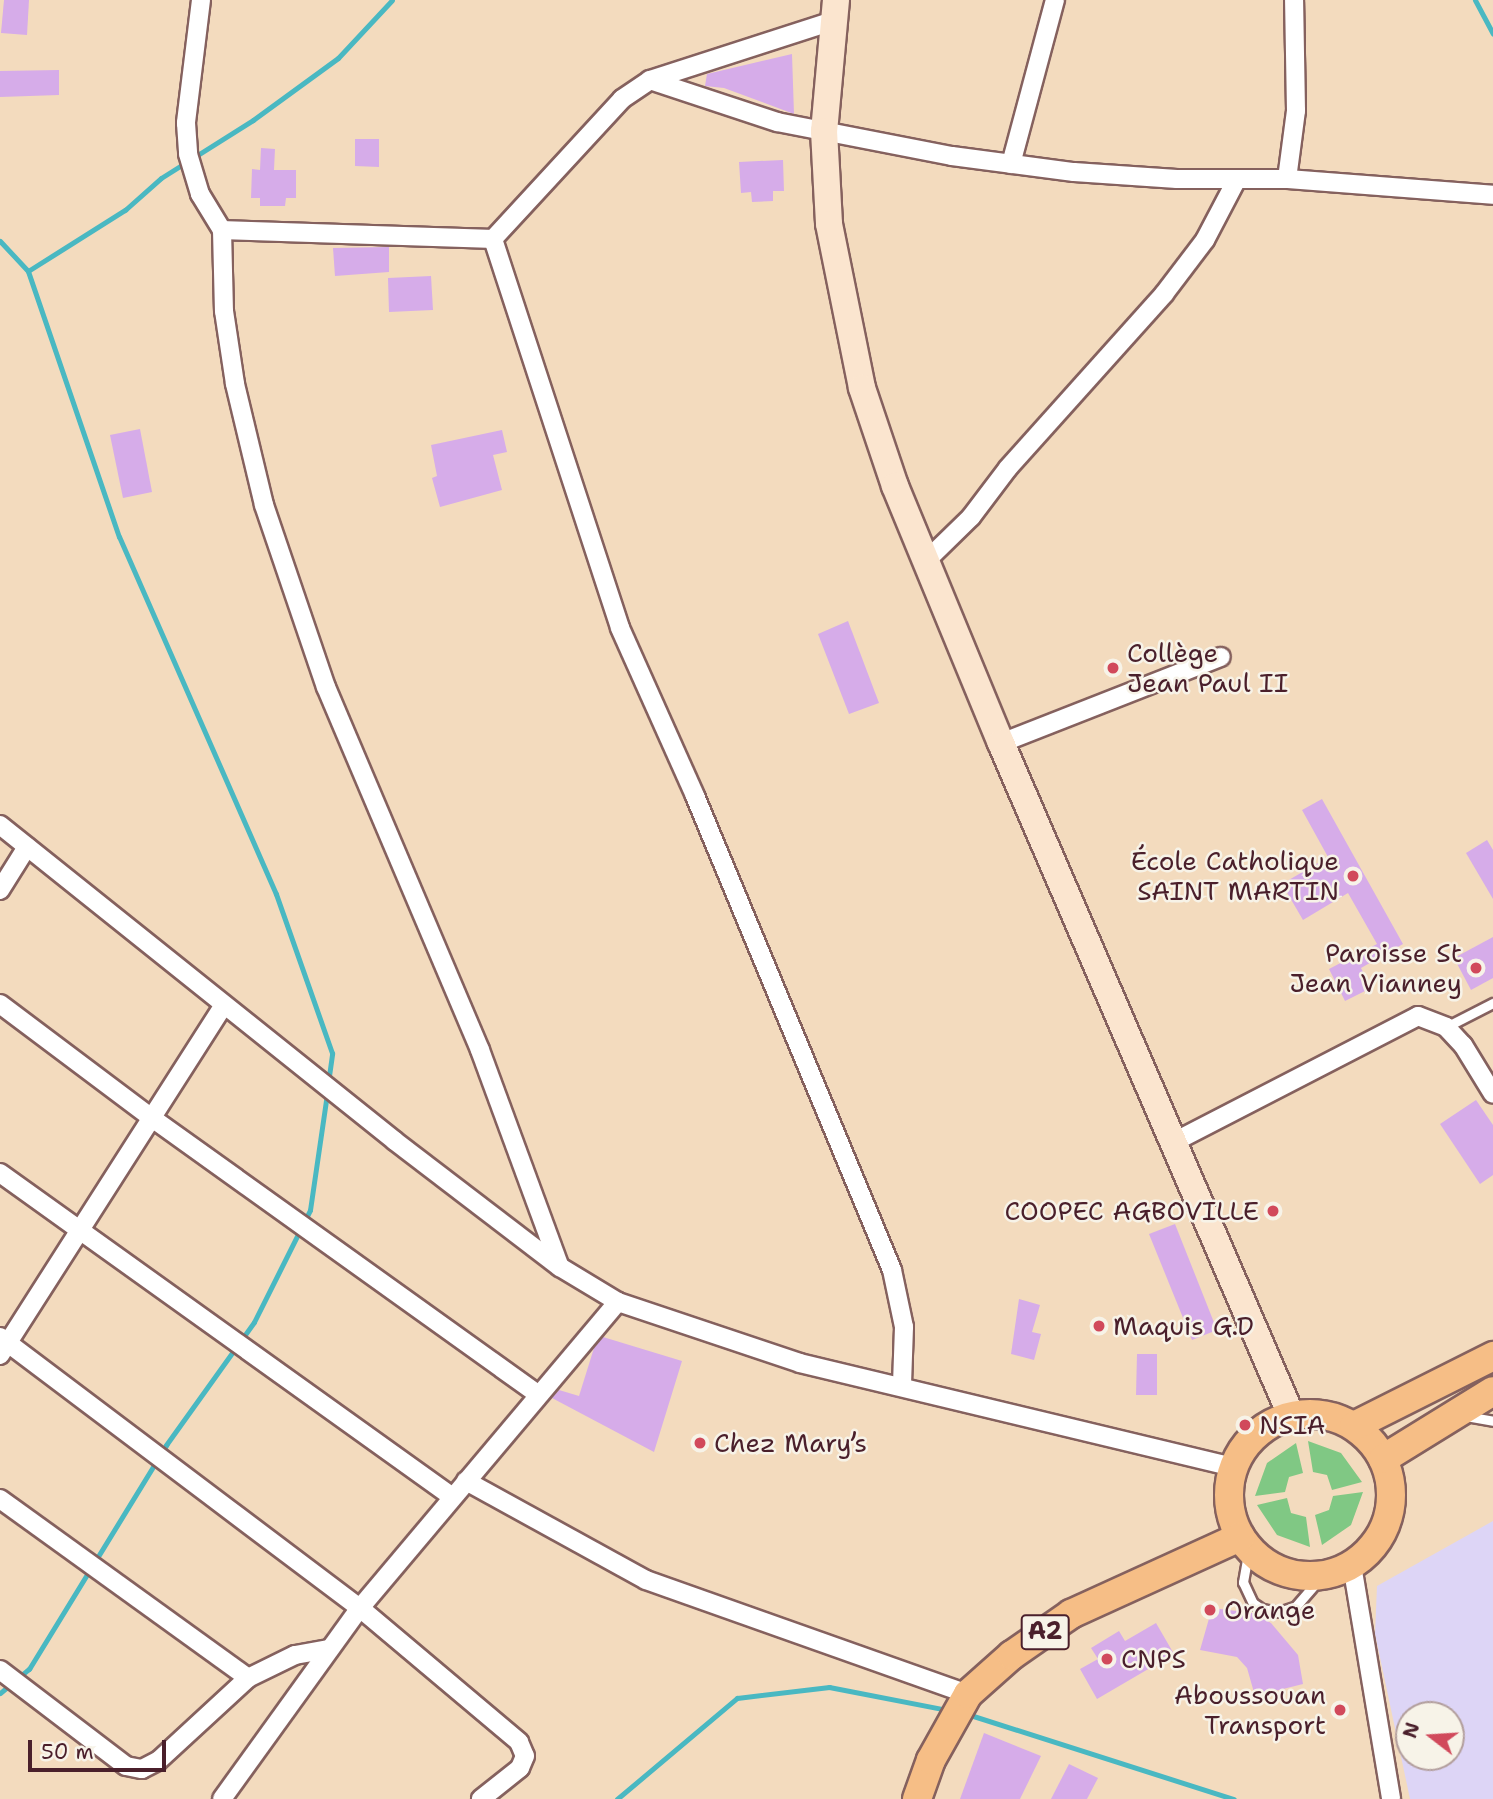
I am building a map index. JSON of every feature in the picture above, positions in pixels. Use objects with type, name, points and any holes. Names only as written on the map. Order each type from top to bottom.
[{"type":"main road","points":[[835,10],[824,131],[829,224],[849,335],[895,486],[928,559],[1001,743],[1291,1415]]},
{"type":"main road","points":[[1354,1426],[1493,1356]]},
{"type":"main road","points":[[1383,1459],[1493,1391]]},
{"type":"main road","points":[[1291,1415],[1335,1416],[1354,1426],[1383,1459],[1391,1488],[1388,1518],[1374,1545],[1352,1565],[1322,1576],[1290,1575],[1261,1561],[1244,1543],[1228,1503],[1233,1467],[1255,1434],[1291,1415]]},
{"type":"main road","name":"A2","points":[[917,1799],[932,1760],[968,1695],[1012,1655],[1071,1614],[1244,1543]]},
{"type":"street","points":[[201,0],[186,122],[188,154],[200,194],[222,230],[223,311],[235,384],[264,505],[326,687],[485,1062],[560,1267]]},
{"type":"street","points":[[1011,164],[1055,0]]},
{"type":"street","points":[[1287,178],[1296,111],[1294,0]]},
{"type":"street","points":[[222,230],[493,239],[622,99],[650,80],[835,10]]},
{"type":"street","points":[[650,80],[777,122],[1011,164],[1074,172],[1237,179],[1287,178],[1493,195]]},
{"type":"street","points":[[928,559],[971,517],[1008,468],[1164,294],[1205,240],[1237,179]]},
{"type":"street","points":[[493,239],[620,628],[695,796],[892,1269],[904,1326],[902,1385]]},
{"type":"street","points":[[1001,743],[1221,657]]},
{"type":"street","points":[[0,825],[223,1006],[560,1267],[618,1302],[787,1359],[1233,1467]]},
{"type":"street","points":[[0,890],[27,847]]},
{"type":"street","points":[[0,1004],[152,1118],[538,1394]]},
{"type":"street","points":[[223,1006],[79,1232],[3,1345],[360,1608],[519,1742],[525,1756],[520,1768],[481,1799]]},
{"type":"street","points":[[1172,1143],[1405,1020],[1418,1016],[1446,1027],[1463,1045],[1493,1094]]},
{"type":"street","points":[[0,1173],[452,1496]]},
{"type":"street","points":[[222,1799],[360,1608],[618,1302]]},
{"type":"street","points":[[466,1481],[646,1580],[968,1695]]},
{"type":"street","points":[[0,1499],[248,1678]]},
{"type":"street","points":[[1352,1565],[1391,1799]]},
{"type":"street","points":[[0,1670],[126,1766],[142,1769],[158,1761],[248,1678],[295,1654],[329,1649]]},
{"type":"lane","points":[[1446,1027],[1493,1003]]},
{"type":"lane","points":[[1454,1414],[1493,1421]]},
{"type":"lane","points":[[1244,1543],[1243,1582],[1253,1603],[1262,1609],[1279,1612],[1296,1606],[1322,1576]]},
{"type":"shaded area","points":[[1493,1521],[1493,1799],[1410,1799],[1404,1771],[1465,1771],[1465,1701],[1395,1701],[1395,1728],[1375,1634],[1377,1586]]},
{"type":"green space","points":[[1308,1441],[1341,1453],[1362,1482],[1332,1490],[1327,1475],[1313,1472]]},
{"type":"green space","points":[[1296,1443],[1303,1473],[1289,1477],[1285,1492],[1255,1496],[1267,1463]]},
{"type":"green space","points":[[1363,1492],[1351,1525],[1322,1545],[1315,1515],[1329,1510],[1333,1496]]},
{"type":"green space","points":[[1287,1498],[1291,1513],[1306,1517],[1310,1547],[1277,1535],[1257,1505]]},
{"type":"building","points":[[4,0],[29,0],[27,35],[1,33]]},
{"type":"building","points":[[792,54],[794,114],[724,88],[705,86],[707,74]]},
{"type":"building","points":[[59,70],[59,95],[0,97],[0,71]]},
{"type":"building","points":[[355,139],[379,139],[379,167],[355,166]]},
{"type":"building","points":[[261,148],[275,149],[274,170],[296,170],[296,198],[286,198],[285,206],[260,206],[260,198],[251,198],[252,169],[260,170]]},
{"type":"building","points":[[783,160],[784,191],[773,191],[773,201],[752,202],[751,192],[741,193],[739,162]]},
{"type":"building","points":[[389,247],[389,272],[335,276],[333,248]]},
{"type":"building","points":[[431,276],[433,310],[389,312],[388,278]]},
{"type":"building","points":[[140,429],[152,492],[123,498],[110,435]]},
{"type":"building","points":[[502,430],[507,452],[493,455],[502,490],[440,507],[432,478],[437,476],[431,445]]},
{"type":"building","points":[[848,621],[879,703],[849,714],[818,634]]},
{"type":"building","points":[[1322,799],[1403,944],[1361,968],[1371,988],[1345,1001],[1329,969],[1377,944],[1348,893],[1303,920],[1282,884],[1328,857],[1302,810]]},
{"type":"building","points":[[1487,840],[1493,850],[1493,899],[1466,853]]},
{"type":"building","name":"Paroisse St Jean Vianney","points":[[1493,937],[1493,978],[1471,990],[1454,958]]},
{"type":"building","points":[[1476,1100],[1493,1125],[1493,1175],[1480,1184],[1440,1124]]},
{"type":"building","points":[[1175,1224],[1217,1330],[1192,1340],[1149,1234]]},
{"type":"building","points":[[1019,1299],[1040,1305],[1032,1332],[1041,1334],[1034,1360],[1011,1354]]},
{"type":"building","points":[[603,1337],[682,1361],[654,1452],[552,1398],[559,1390],[579,1396],[594,1348]]},
{"type":"building","points":[[1137,1354],[1157,1354],[1157,1395],[1136,1395]]},
{"type":"building","points":[[1212,1608],[1253,1613],[1271,1623],[1298,1655],[1303,1684],[1255,1696],[1247,1668],[1237,1657],[1200,1650]]},
{"type":"building","points":[[1156,1623],[1174,1654],[1097,1699],[1080,1669],[1098,1659],[1091,1648],[1119,1631],[1125,1641]]},
{"type":"building","points":[[984,1733],[1041,1756],[1020,1799],[960,1799]]},
{"type":"building","points":[[1069,1764],[1098,1778],[1087,1799],[1051,1799]]},
{"type":"waterway","points":[[328,1083],[332,1053],[276,894],[119,537],[28,271],[125,210],[161,178],[253,120],[338,58],[392,0]]},
{"type":"waterway","points":[[1475,0],[1493,34]]},
{"type":"waterway","points":[[0,241],[28,271]]},
{"type":"waterway","points":[[0,1693],[29,1669],[166,1445],[254,1322],[310,1210],[327,1093]]},
{"type":"waterway","points":[[617,1799],[737,1698],[829,1687],[947,1710]]},
{"type":"waterway","points":[[967,1714],[1234,1799]]},
{"type":"place","name":"Collège Jean Paul II","points":[[1113,668]]},
{"type":"place","name":"École Catholique SAINT MARTIN","points":[[1353,876]]},
{"type":"place","name":"Paroisse St Jean Vianney","points":[[1476,968]]},
{"type":"place","name":"COOPEC AGBOVILLE","points":[[1273,1211]]},
{"type":"place","name":"Maquis G.D","points":[[1099,1326]]},
{"type":"place","name":"NSIA","points":[[1245,1425]]},
{"type":"place","name":"Chez Mary’s","points":[[700,1443]]},
{"type":"place","name":"Orange","points":[[1210,1610]]},
{"type":"place","name":"CNPS","points":[[1107,1659]]},
{"type":"place","name":"Aboussouan Transport","points":[[1340,1710]]}]
